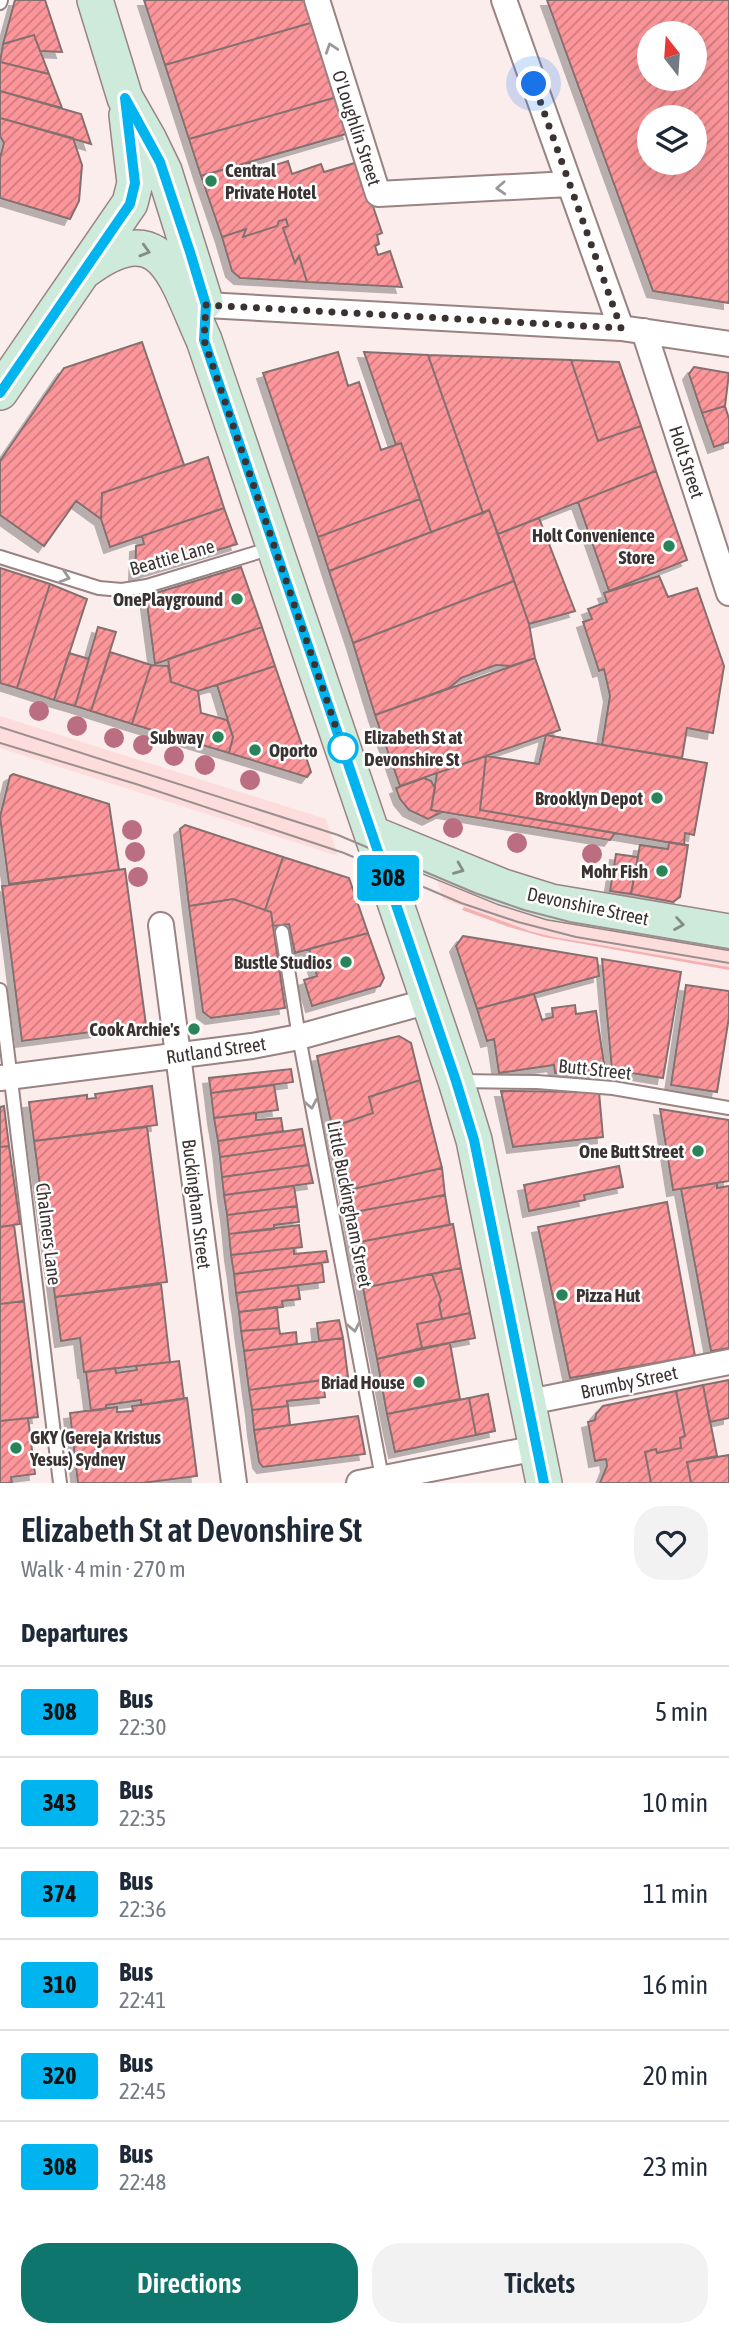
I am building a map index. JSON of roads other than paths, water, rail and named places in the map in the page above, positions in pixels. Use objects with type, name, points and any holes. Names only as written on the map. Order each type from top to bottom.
[{"type":"main road","points":[[0,393],[123,215],[130,204],[134,188],[125,98],[95,0]]},
{"type":"main road","points":[[125,98],[164,171],[206,305],[204,340]]},
{"type":"main road","points":[[84,271],[101,258],[120,249],[139,247],[150,250],[160,257],[172,273],[204,340],[373,834],[474,1140],[544,1483]]},
{"type":"main road","name":"Devonshire Street","points":[[373,834],[503,887],[551,902],[729,932]]},
{"type":"street","name":"O'Loughlin Street","points":[[317,0],[378,194],[569,184]]},
{"type":"street","name":"Holt Street","points":[[503,0],[569,184],[633,330],[729,593]]},
{"type":"street","points":[[206,305],[633,330],[729,344]]},
{"type":"street","name":"Buckingham Street","points":[[161,925],[234,1483]]},
{"type":"street","name":"Rutland Street","points":[[5,1078],[251,1046],[299,1037],[429,1000]]},
{"type":"street","name":"Brumby Street","points":[[529,1402],[729,1362]]},
{"type":"street","points":[[375,1482],[537,1448]]},
{"type":"lane","name":"Beattie Lane","points":[[0,557],[99,588],[122,590],[147,586],[274,547]]},
{"type":"lane","name":"Little Buckingham Street","points":[[282,932],[375,1482]]},
{"type":"lane","name":"Chalmers Lane","points":[[0,990],[5,1078],[60,1483]]},
{"type":"lane","name":"Butt Street","points":[[456,1081],[537,1082],[613,1088],[729,1108]]},
{"type":"tram line","points":[[0,727],[338,835],[475,893],[524,910],[570,922],[729,949]]},
{"type":"tram line","points":[[0,743],[136,784],[344,853],[461,903],[518,922],[576,937],[729,963]]},
{"type":"place","name":"Central Private Hotel","points":[[211,181]]},
{"type":"place","name":"Holt Convenience Store","points":[[669,546]]},
{"type":"place","name":"OnePlayground","points":[[237,599]]},
{"type":"place","name":"Subway","points":[[218,737]]},
{"type":"place","name":"Elizabeth St at Devonshire St","points":[[343,748]]},
{"type":"place","name":"Oporto","points":[[255,750]]},
{"type":"place","name":"Brooklyn Depot","points":[[657,798]]},
{"type":"place","name":"Mohr Fish","points":[[662,871]]},
{"type":"place","name":"Bustle Studios","points":[[346,962]]},
{"type":"place","name":"Cook Archie's","points":[[194,1029]]},
{"type":"place","name":"One Butt Street","points":[[698,1151]]},
{"type":"place","name":"Pizza Hut","points":[[562,1295]]},
{"type":"place","name":"Briad House","points":[[419,1382]]},
{"type":"place","name":"GKY (Gereja Kristus Yesus) Sydney","points":[[16,1448]]}]
